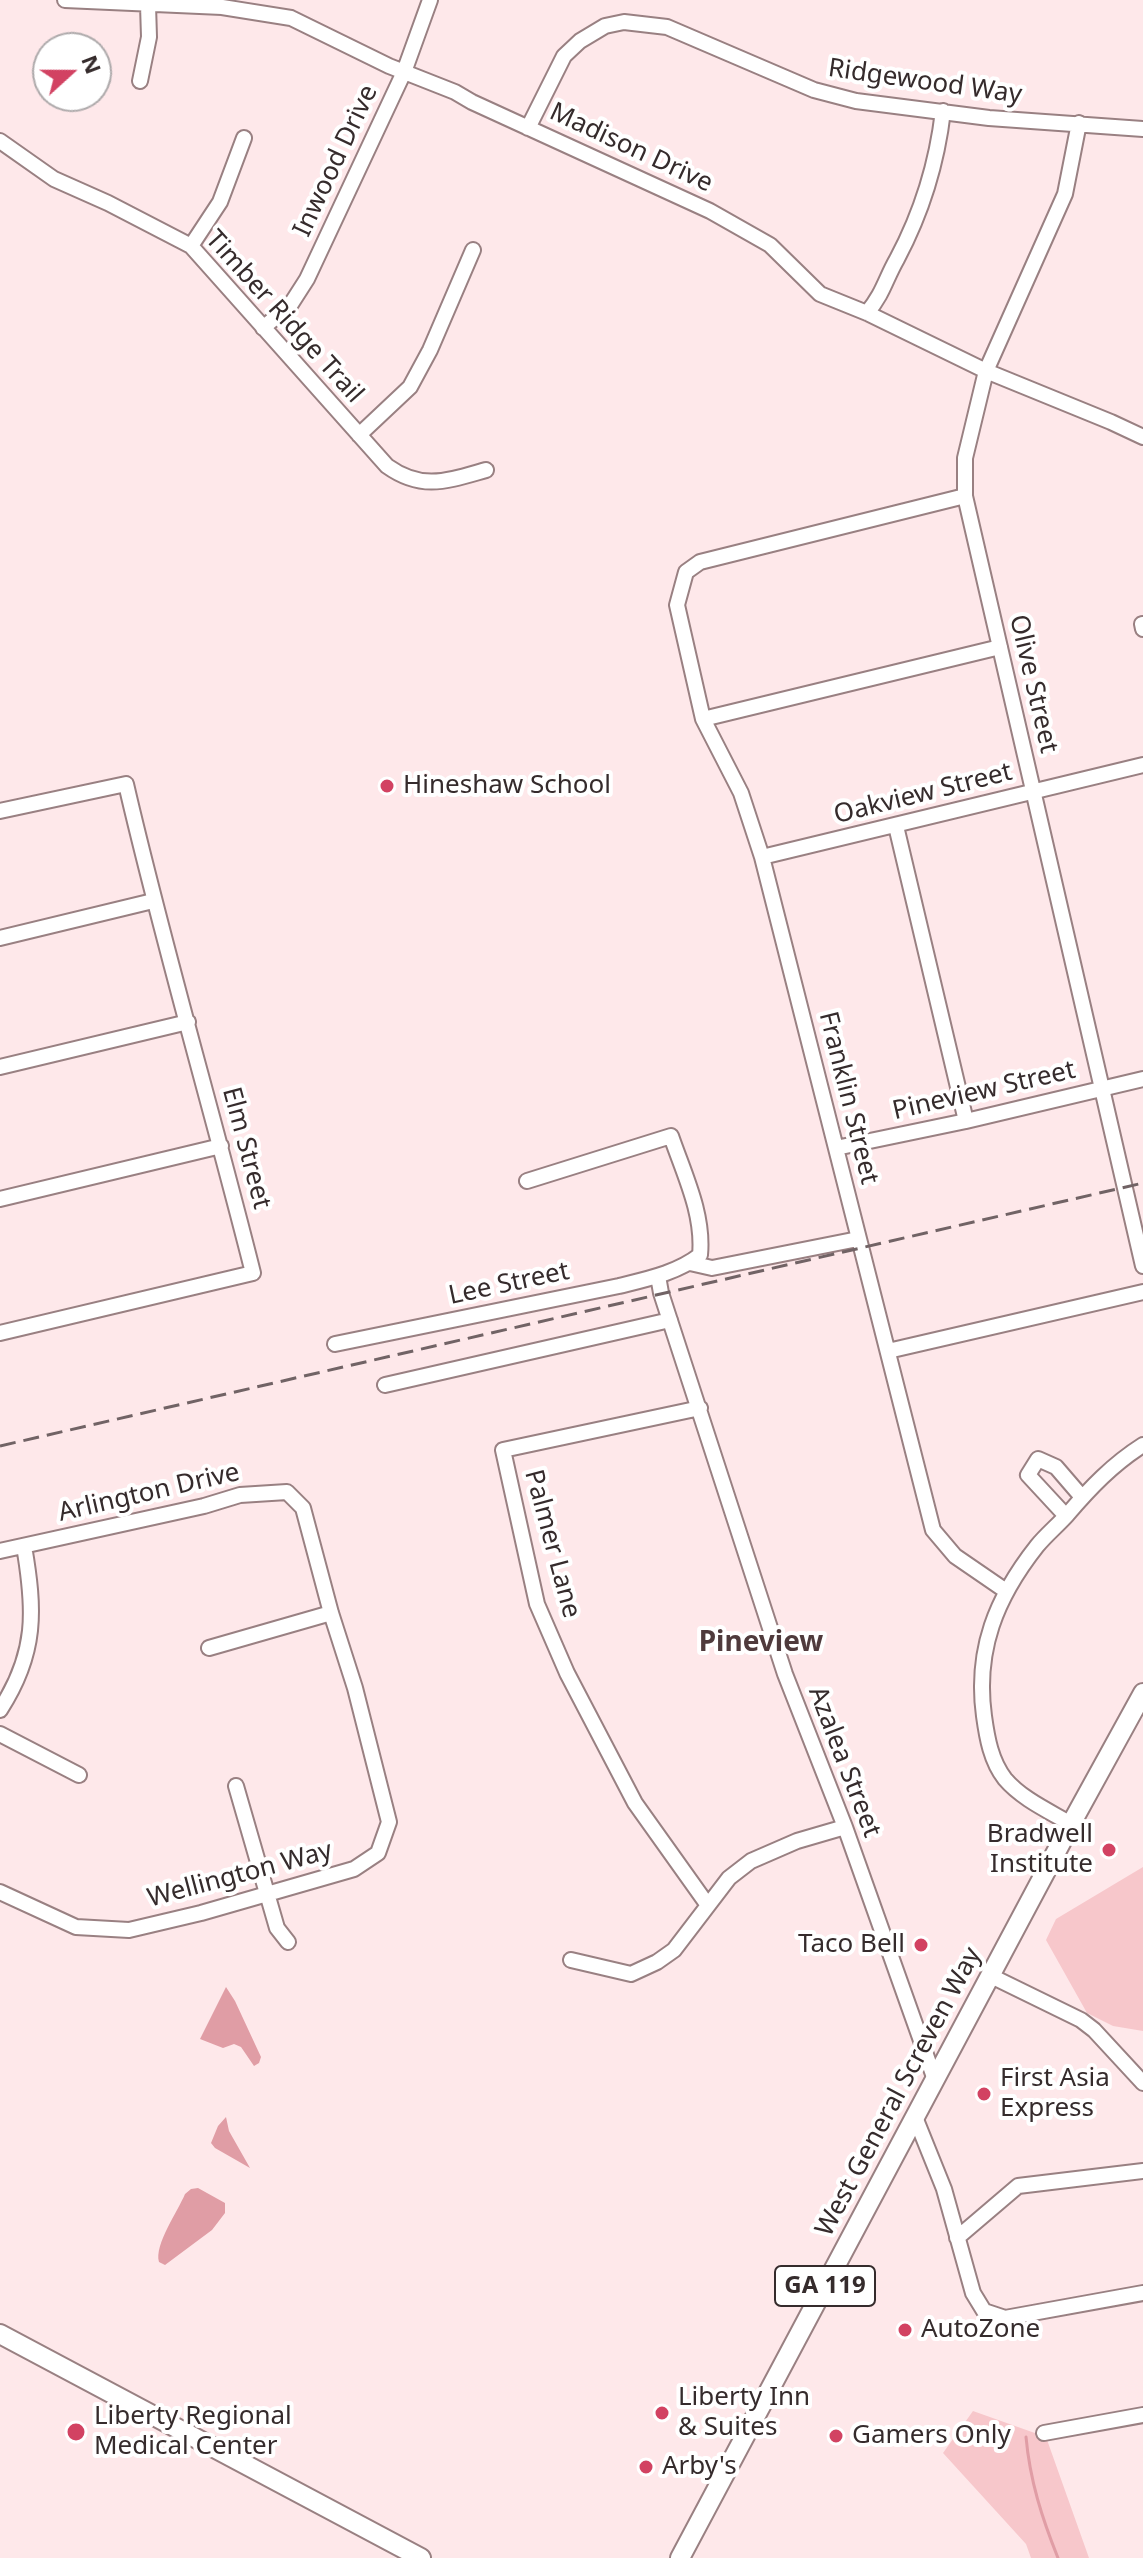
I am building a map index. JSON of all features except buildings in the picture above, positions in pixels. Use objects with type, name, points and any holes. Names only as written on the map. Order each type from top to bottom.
[{"type":"main road","name":"West General Screven Way","points":[[680,2558],[1143,1693]]},
{"type":"main road","points":[[0,2334],[421,2558]]},
{"type":"street","name":"Madison Drive","points":[[65,0],[222,7],[291,18],[710,211],[770,245],[820,294],[867,313],[986,371],[1143,437]]},
{"type":"street","name":"Inwood Drive","points":[[263,328],[291,304],[307,279],[404,72],[430,0]]},
{"type":"street","points":[[140,81],[149,37],[148,5]]},
{"type":"street","name":"Ridgewood Way","points":[[528,128],[564,56],[580,41],[605,26],[624,22],[667,27],[814,90],[856,101],[1032,122],[1143,129]]},
{"type":"street","points":[[867,313],[882,295],[915,225],[935,164],[943,111]]},
{"type":"street","name":"Olive Street","points":[[1079,123],[1065,194],[986,371],[965,458],[965,496],[1143,1266]]},
{"type":"street","points":[[191,246],[220,202],[244,138]]},
{"type":"street","name":"Timber Ridge Trail","points":[[0,141],[54,179],[191,246],[387,466],[417,482],[443,480],[486,470]]},
{"type":"street","points":[[359,435],[410,387],[430,350],[473,250]]},
{"type":"street","name":"Franklin Street","points":[[965,496],[700,562],[686,572],[677,605],[703,719],[741,793],[762,857],[933,1530],[955,1556],[1006,1591]]},
{"type":"street","points":[[703,719],[1000,647]]},
{"type":"street","name":"Oakview Street","points":[[762,857],[1143,765]]},
{"type":"street","name":"Elm Street","points":[[0,811],[126,784],[153,901],[253,1273],[0,1333]]},
{"type":"street","points":[[896,826],[966,1121]]},
{"type":"street","points":[[0,938],[153,901]]},
{"type":"street","points":[[0,1067],[188,1022]]},
{"type":"street","name":"Pineview Street","points":[[836,1148],[1143,1079]]},
{"type":"street","points":[[527,1181],[671,1136],[693,1199],[702,1237],[700,1255],[690,1263]]},
{"type":"street","points":[[0,1199],[221,1146]]},
{"type":"street","name":"Lee Street","points":[[335,1344],[619,1286],[658,1276],[690,1263],[712,1268],[858,1239]]},
{"type":"street","name":"Azalea Street","points":[[658,1276],[785,1674],[845,1827],[935,2080]]},
{"type":"street","points":[[888,1351],[1143,1292]]},
{"type":"street","points":[[385,1385],[670,1320]]},
{"type":"street","name":"Palmer Lane","points":[[700,1408],[503,1450],[537,1604],[567,1673],[635,1803],[707,1904]]},
{"type":"street","points":[[1071,1824],[1012,1786],[998,1768],[989,1745],[981,1696],[982,1665],[988,1635],[1006,1591],[1038,1544],[1081,1496],[1122,1458],[1143,1445]]},
{"type":"street","points":[[1066,1516],[1028,1475],[1038,1459],[1056,1467],[1081,1496]]},
{"type":"street","name":"Arlington Drive","points":[[0,1551],[204,1506],[240,1495],[287,1492],[303,1508]]},
{"type":"street","name":"Wellington Way","points":[[0,1892],[76,1927],[129,1930],[354,1869],[378,1853],[389,1822],[355,1688],[303,1508]]},
{"type":"street","points":[[0,1710],[11,1693],[24,1658],[32,1616],[24,1546]]},
{"type":"street","points":[[209,1648],[331,1613]]},
{"type":"street","points":[[0,1734],[79,1775]]},
{"type":"street","points":[[236,1786],[277,1928],[288,1942]]},
{"type":"street","points":[[571,1960],[631,1974],[657,1962],[674,1950],[729,1878],[751,1861],[774,1849],[845,1827]]},
{"type":"street","points":[[991,1976],[1088,2025],[1143,2083]]},
{"type":"street","points":[[915,2117],[944,2189],[973,2293],[984,2311],[1005,2318],[1143,2293]]},
{"type":"street","points":[[957,2238],[1018,2186],[1143,2171]]},
{"type":"street","points":[[1044,2433],[1143,2415]]},
{"type":"shaded area","points":[[1143,1867],[1143,2031],[1113,2026],[1087,2013],[1046,1940],[1056,1919]]},
{"type":"shaded area","points":[[226,1987],[261,2057],[254,2066],[241,2047],[234,2044],[223,2048],[200,2039]]},
{"type":"shaded area","points":[[226,2117],[229,2131],[250,2168],[211,2143],[218,2126]]},
{"type":"shaded area","points":[[198,2188],[225,2203],[225,2213],[212,2230],[165,2265],[159,2262],[158,2255],[163,2237],[185,2194]]},
{"type":"shaded area","points":[[973,2411],[1046,2437],[1089,2558],[1031,2558],[1026,2544],[943,2453]]},
{"type":"waterway","points":[[1026,2437],[1030,2469],[1058,2558]]},
{"type":"railway","points":[[0,1446],[1143,1183]]},
{"type":"place","name":"Hineshaw School","points":[[387,786]]},
{"type":"place","name":"Bradwell Institute","points":[[1109,1850]]},
{"type":"place","name":"Taco Bell","points":[[921,1945]]},
{"type":"place","name":"First Asia Express","points":[[984,2094]]},
{"type":"place","name":"AutoZone","points":[[905,2330]]},
{"type":"place","name":"Liberty Inn & Suites","points":[[662,2413]]},
{"type":"place","name":"Liberty Regional Medical Center","points":[[76,2432]]},
{"type":"place","name":"Gamers Only","points":[[836,2436]]},
{"type":"place","name":"Arby's","points":[[646,2467]]},
{"type":"district","name":"Pineview","points":[[761,1643]]}]
